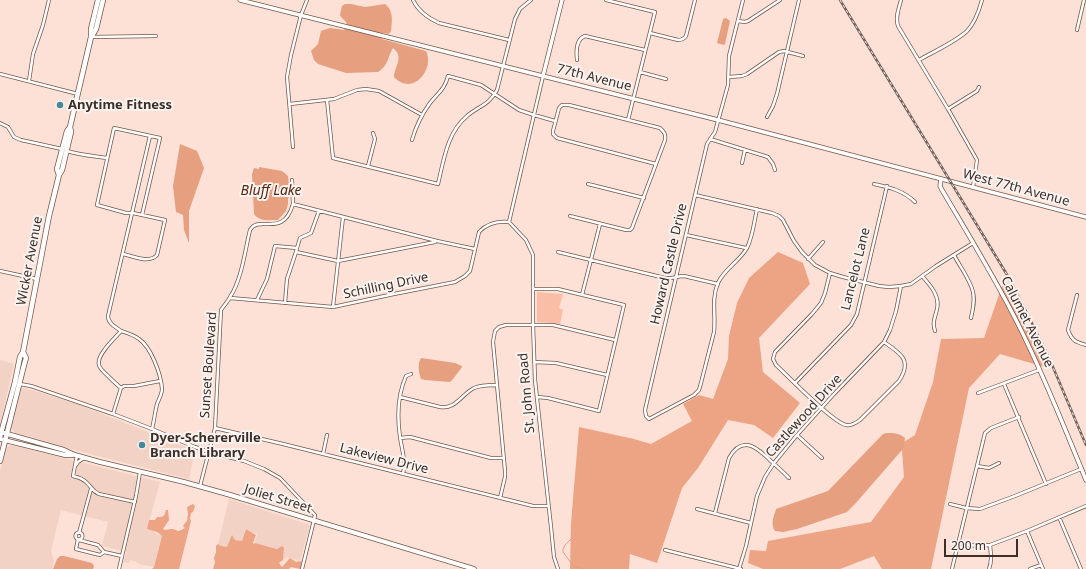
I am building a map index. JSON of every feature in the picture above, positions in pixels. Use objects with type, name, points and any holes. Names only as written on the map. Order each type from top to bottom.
[{"type":"highway","name":"Wicker Avenue","points":[[1,436],[20,357],[23,352],[49,216],[59,175],[57,169],[64,150],[67,131],[70,127],[98,0]]},
{"type":"highway","name":"Wicker Avenue","points":[[91,37],[96,29],[103,0]]},
{"type":"highway","name":"Wicker Avenue","points":[[1,436],[7,434],[26,358],[23,352]]},
{"type":"highway","points":[[18,368],[17,382],[20,384]]},
{"type":"highway","points":[[0,461],[1,436]]},
{"type":"main road","points":[[7,434],[64,450],[76,455]]},
{"type":"main road","points":[[1,436],[65,455],[76,455]]},
{"type":"main road","name":"Joliet Street","points":[[76,455],[200,486],[474,569]]},
{"type":"street","points":[[28,81],[33,54],[43,25],[49,0]]},
{"type":"street","name":"77th Avenue","points":[[240,0],[634,98],[941,179]]},
{"type":"street","points":[[293,147],[287,83],[288,70],[307,0]]},
{"type":"street","points":[[413,0],[418,9],[439,23],[509,40]]},
{"type":"street","points":[[327,100],[333,158],[438,184],[447,147],[452,134],[468,115],[488,103],[495,94],[499,84],[517,13],[531,0]]},
{"type":"street","points":[[509,222],[562,0]]},
{"type":"street","points":[[606,0],[655,12],[628,120]]},
{"type":"street","points":[[650,33],[678,40],[685,38],[695,0]]},
{"type":"street","name":"Howard Castle Drive","points":[[718,284],[714,295],[713,306],[715,326],[714,332],[698,390],[694,395],[649,419],[646,416],[645,410],[707,144],[715,132],[728,85],[729,60],[743,0]]},
{"type":"street","points":[[738,21],[748,21],[780,0]]},
{"type":"street","points":[[766,117],[773,106],[777,94],[799,0]]},
{"type":"street","points":[[901,0],[896,21],[898,26],[977,160],[973,187]]},
{"type":"street","points":[[919,60],[960,37],[968,30],[979,12],[982,0]]},
{"type":"street","points":[[1077,30],[1084,0]]},
{"type":"street","points":[[91,37],[156,36]]},
{"type":"street","points":[[577,60],[576,53],[579,41],[585,36],[646,50]]},
{"type":"street","points":[[729,77],[747,74],[779,52],[787,52],[802,56]]},
{"type":"street","points":[[640,72],[666,79]]},
{"type":"street","points":[[0,74],[78,94]]},
{"type":"street","points":[[412,140],[422,115],[444,87],[448,76],[481,85],[519,110],[556,121]]},
{"type":"street","points":[[948,109],[977,91],[979,87]]},
{"type":"street","points":[[290,104],[338,98],[356,90],[366,89],[389,96],[422,115]]},
{"type":"street","points":[[570,216],[630,230],[644,198],[665,140],[665,133],[660,128],[566,104],[562,105],[559,108],[553,131],[553,134],[557,138],[656,164]]},
{"type":"street","points":[[0,123],[8,127],[14,137],[21,140],[82,155],[107,158]]},
{"type":"street","points":[[123,254],[145,259],[154,258],[157,255],[165,220],[142,215],[133,213],[126,213],[97,205],[114,128],[160,138],[142,215]]},
{"type":"street","points":[[368,166],[375,139],[373,133]]},
{"type":"street","points":[[150,136],[108,320],[112,325],[139,339],[146,346],[152,357],[162,391],[157,404],[152,429]]},
{"type":"street","points":[[710,139],[768,156],[775,170]]},
{"type":"street","points":[[742,163],[745,150]]},
{"type":"street","name":"West 77th Avenue","points":[[941,179],[1086,217]]},
{"type":"street","name":"Calumet Avenue","points":[[941,179],[940,184],[942,190],[1015,319],[1040,370],[1086,480]]},
{"type":"street","points":[[292,180],[293,204],[437,241],[475,249]]},
{"type":"street","points":[[588,184],[644,198]]},
{"type":"street","points":[[874,184],[887,186],[909,196],[915,202]]},
{"type":"street","name":"Lancelot Lane","points":[[796,383],[851,325],[857,314],[887,186]]},
{"type":"street","points":[[695,195],[757,209],[779,216],[783,220],[794,241],[802,252],[815,265],[843,277],[879,286],[889,287],[911,284],[973,243]]},
{"type":"street","name":"Sunset Boulevard","points":[[200,486],[215,428],[221,310],[230,298],[240,275],[252,226],[256,224],[282,222],[288,218],[293,204]]},
{"type":"street","points":[[558,252],[665,278],[673,279],[684,276],[718,284],[722,276],[746,248],[752,233],[757,209]]},
{"type":"street","points":[[285,303],[287,279],[300,238],[312,233],[319,211]]},
{"type":"street","points":[[333,307],[343,217]]},
{"type":"street","name":"Schilling Drive","points":[[230,298],[333,307],[455,282],[470,271],[479,232],[487,225],[496,222],[509,222]]},
{"type":"street","name":"St. John Road","points":[[509,222],[526,240],[533,255],[534,362],[548,506],[554,557],[558,569]]},
{"type":"street","points":[[582,295],[600,224]]},
{"type":"street","points":[[686,235],[746,248]]},
{"type":"street","points":[[296,252],[338,261],[437,241]]},
{"type":"street","points":[[808,259],[823,242]]},
{"type":"street","points":[[257,300],[267,279],[275,246],[297,248]]},
{"type":"street","points":[[954,255],[970,284],[973,293],[974,304],[971,318]]},
{"type":"street","points":[[0,271],[38,279]]},
{"type":"street","points":[[830,272],[821,303],[775,352],[773,359],[776,365],[838,422],[846,425],[854,424],[860,420],[899,381],[904,374],[904,360],[899,352],[884,342]]},
{"type":"street","points":[[922,276],[933,288],[937,298],[937,308],[933,324],[935,331]]},
{"type":"street","name":"Castlewood Drive","points":[[740,569],[757,496],[765,478],[774,463],[797,435],[884,342],[896,312],[901,286]]},
{"type":"street","points":[[533,288],[558,290],[624,305],[599,411],[548,398],[537,398]]},
{"type":"street","points":[[1077,295],[1068,330],[1070,336],[1075,341],[1086,345]]},
{"type":"street","points":[[500,498],[505,477],[492,342],[495,331],[499,327],[506,325],[545,324],[615,340]]},
{"type":"street","points":[[121,388],[102,370],[99,365],[99,358],[122,331]]},
{"type":"street","points":[[534,362],[556,363],[607,376]]},
{"type":"street","points":[[978,393],[1040,370]]},
{"type":"street","points":[[403,474],[405,465],[400,438],[398,415],[400,397],[406,376],[411,374]]},
{"type":"street","points":[[21,377],[26,385]]},
{"type":"street","points":[[121,388],[124,386],[134,386],[160,381]]},
{"type":"street","points":[[20,384],[113,414],[209,452],[244,461],[264,469],[280,478],[315,515],[302,569]]},
{"type":"street","points":[[1004,384],[1046,484]]},
{"type":"street","points":[[400,397],[446,408],[455,404],[468,392],[477,387],[496,385]]},
{"type":"street","points":[[113,414],[121,388]]},
{"type":"street","points":[[952,569],[985,433],[991,428],[1019,417]]},
{"type":"street","name":"Lakeview Drive","points":[[215,428],[533,506],[548,506]]},
{"type":"street","points":[[323,454],[327,435]]},
{"type":"street","points":[[797,435],[822,458]]},
{"type":"street","points":[[400,438],[410,437],[491,458],[504,458]]},
{"type":"street","points":[[715,513],[729,458],[738,446],[745,444],[760,450],[789,478]]},
{"type":"street","points":[[76,455],[73,476],[82,478],[93,491],[99,494],[135,502]]},
{"type":"street","points":[[75,467],[78,462],[84,458]]},
{"type":"street","points":[[977,466],[989,468],[999,463]]},
{"type":"street","points":[[950,504],[966,508],[980,509],[1082,469]]},
{"type":"street","points":[[119,569],[135,502],[140,472]]},
{"type":"street","points":[[91,488],[79,533],[82,536],[78,540],[76,549],[100,555],[104,552]]},
{"type":"street","points":[[958,543],[977,546],[990,545],[1086,506]]},
{"type":"street","points":[[697,510],[715,513],[751,523]]},
{"type":"street","points":[[1059,517],[1081,569]]},
{"type":"street","points":[[1027,531],[1043,569]]},
{"type":"street","points":[[78,540],[98,545],[104,552],[122,556]]},
{"type":"street","points":[[990,545],[990,569]]},
{"type":"street","points":[[665,550],[740,569]]},
{"type":"street","points":[[1030,569],[1041,565]]},
{"type":"shaded area","points":[[778,252],[803,263],[810,284],[759,338],[763,372],[800,403],[773,438],[754,425],[728,420],[698,468],[682,488],[657,563],[630,554],[629,569],[570,569],[571,524],[579,427],[651,444],[692,421],[683,404],[699,395],[713,399],[728,359],[729,336],[737,303],[749,278]]},
{"type":"shaded area","points":[[1004,280],[1048,368],[1000,354],[969,388],[931,569],[882,569],[874,556],[840,569],[763,569],[748,563],[750,550],[766,551],[768,541],[871,522],[904,477],[902,450],[904,442],[915,435],[933,382],[941,339],[984,338]]},
{"type":"shaded area","points":[[537,292],[563,294],[559,308],[563,310],[560,324],[537,322]]},
{"type":"shaded area","points":[[0,360],[14,364],[0,424]]},
{"type":"shaded area","points":[[21,388],[80,405],[195,451],[189,479],[46,443],[16,433],[11,427]]},
{"type":"shaded area","points":[[12,445],[160,482],[147,529],[162,536],[154,567],[139,564],[131,560],[129,563],[123,562],[127,552],[102,546],[108,522],[61,510],[51,551],[54,561],[52,569],[0,569],[0,472],[6,448]]},
{"type":"shaded area","points":[[229,499],[310,525],[300,561],[286,557],[283,559],[284,548],[278,549],[255,543],[257,534],[245,529],[242,541],[235,540],[234,537],[227,548],[218,544]]},
{"type":"shaded area","points":[[193,504],[195,506],[193,512],[191,513],[191,521],[179,569],[152,569],[154,567],[162,536],[157,532],[147,529],[149,520],[155,520],[157,517],[164,516],[166,510],[168,510],[169,520],[163,529],[180,531],[185,528],[183,526],[187,521],[187,507]]},
{"type":"shaded area","points":[[246,529],[256,535],[254,544],[277,549],[282,546],[284,548],[283,560],[279,563],[282,567],[290,558],[296,562],[302,562],[300,569],[291,567],[289,569],[213,569],[216,546],[218,544],[227,547],[232,535],[235,540],[242,541]]},
{"type":"water","points":[[345,4],[365,7],[385,4],[390,10],[392,24],[389,34],[383,33],[382,39],[426,51],[428,58],[427,65],[425,72],[420,78],[415,82],[408,84],[401,82],[394,77],[399,58],[393,48],[386,64],[378,72],[346,73],[318,64],[314,60],[311,51],[318,44],[321,31],[330,28],[344,30],[346,27],[346,22],[340,15],[342,6]]},
{"type":"water","points":[[726,18],[730,21],[724,45],[717,43],[723,19]]},
{"type":"water","points":[[180,144],[197,151],[204,168],[189,211],[189,243],[184,230],[183,215],[176,212],[173,186]]},
{"type":"water","name":"Bluff Lake","points":[[259,167],[282,171],[288,176],[290,194],[288,204],[286,211],[278,220],[262,219],[256,217],[254,214],[252,174],[254,168],[259,169]]},
{"type":"water","points":[[421,358],[455,363],[462,367],[450,382],[425,380],[421,379],[419,371],[419,363]]},
{"type":"water","points":[[887,433],[901,435],[905,438],[902,450],[847,512],[797,529],[783,532],[775,531],[773,517],[776,509],[828,491],[883,434]]},
{"type":"water","points":[[60,556],[92,563],[94,566],[93,569],[53,569],[57,559]]},
{"type":"waterway","points":[[572,538],[565,545],[563,552],[574,567],[585,569]]},
{"type":"railway","points":[[840,0],[1009,278],[1047,353],[1086,445]]},
{"type":"place","name":"Anytime Fitness","points":[[60,105]]},
{"type":"place","name":"Dyer-Schererville Branch Library","points":[[142,445]]}]
